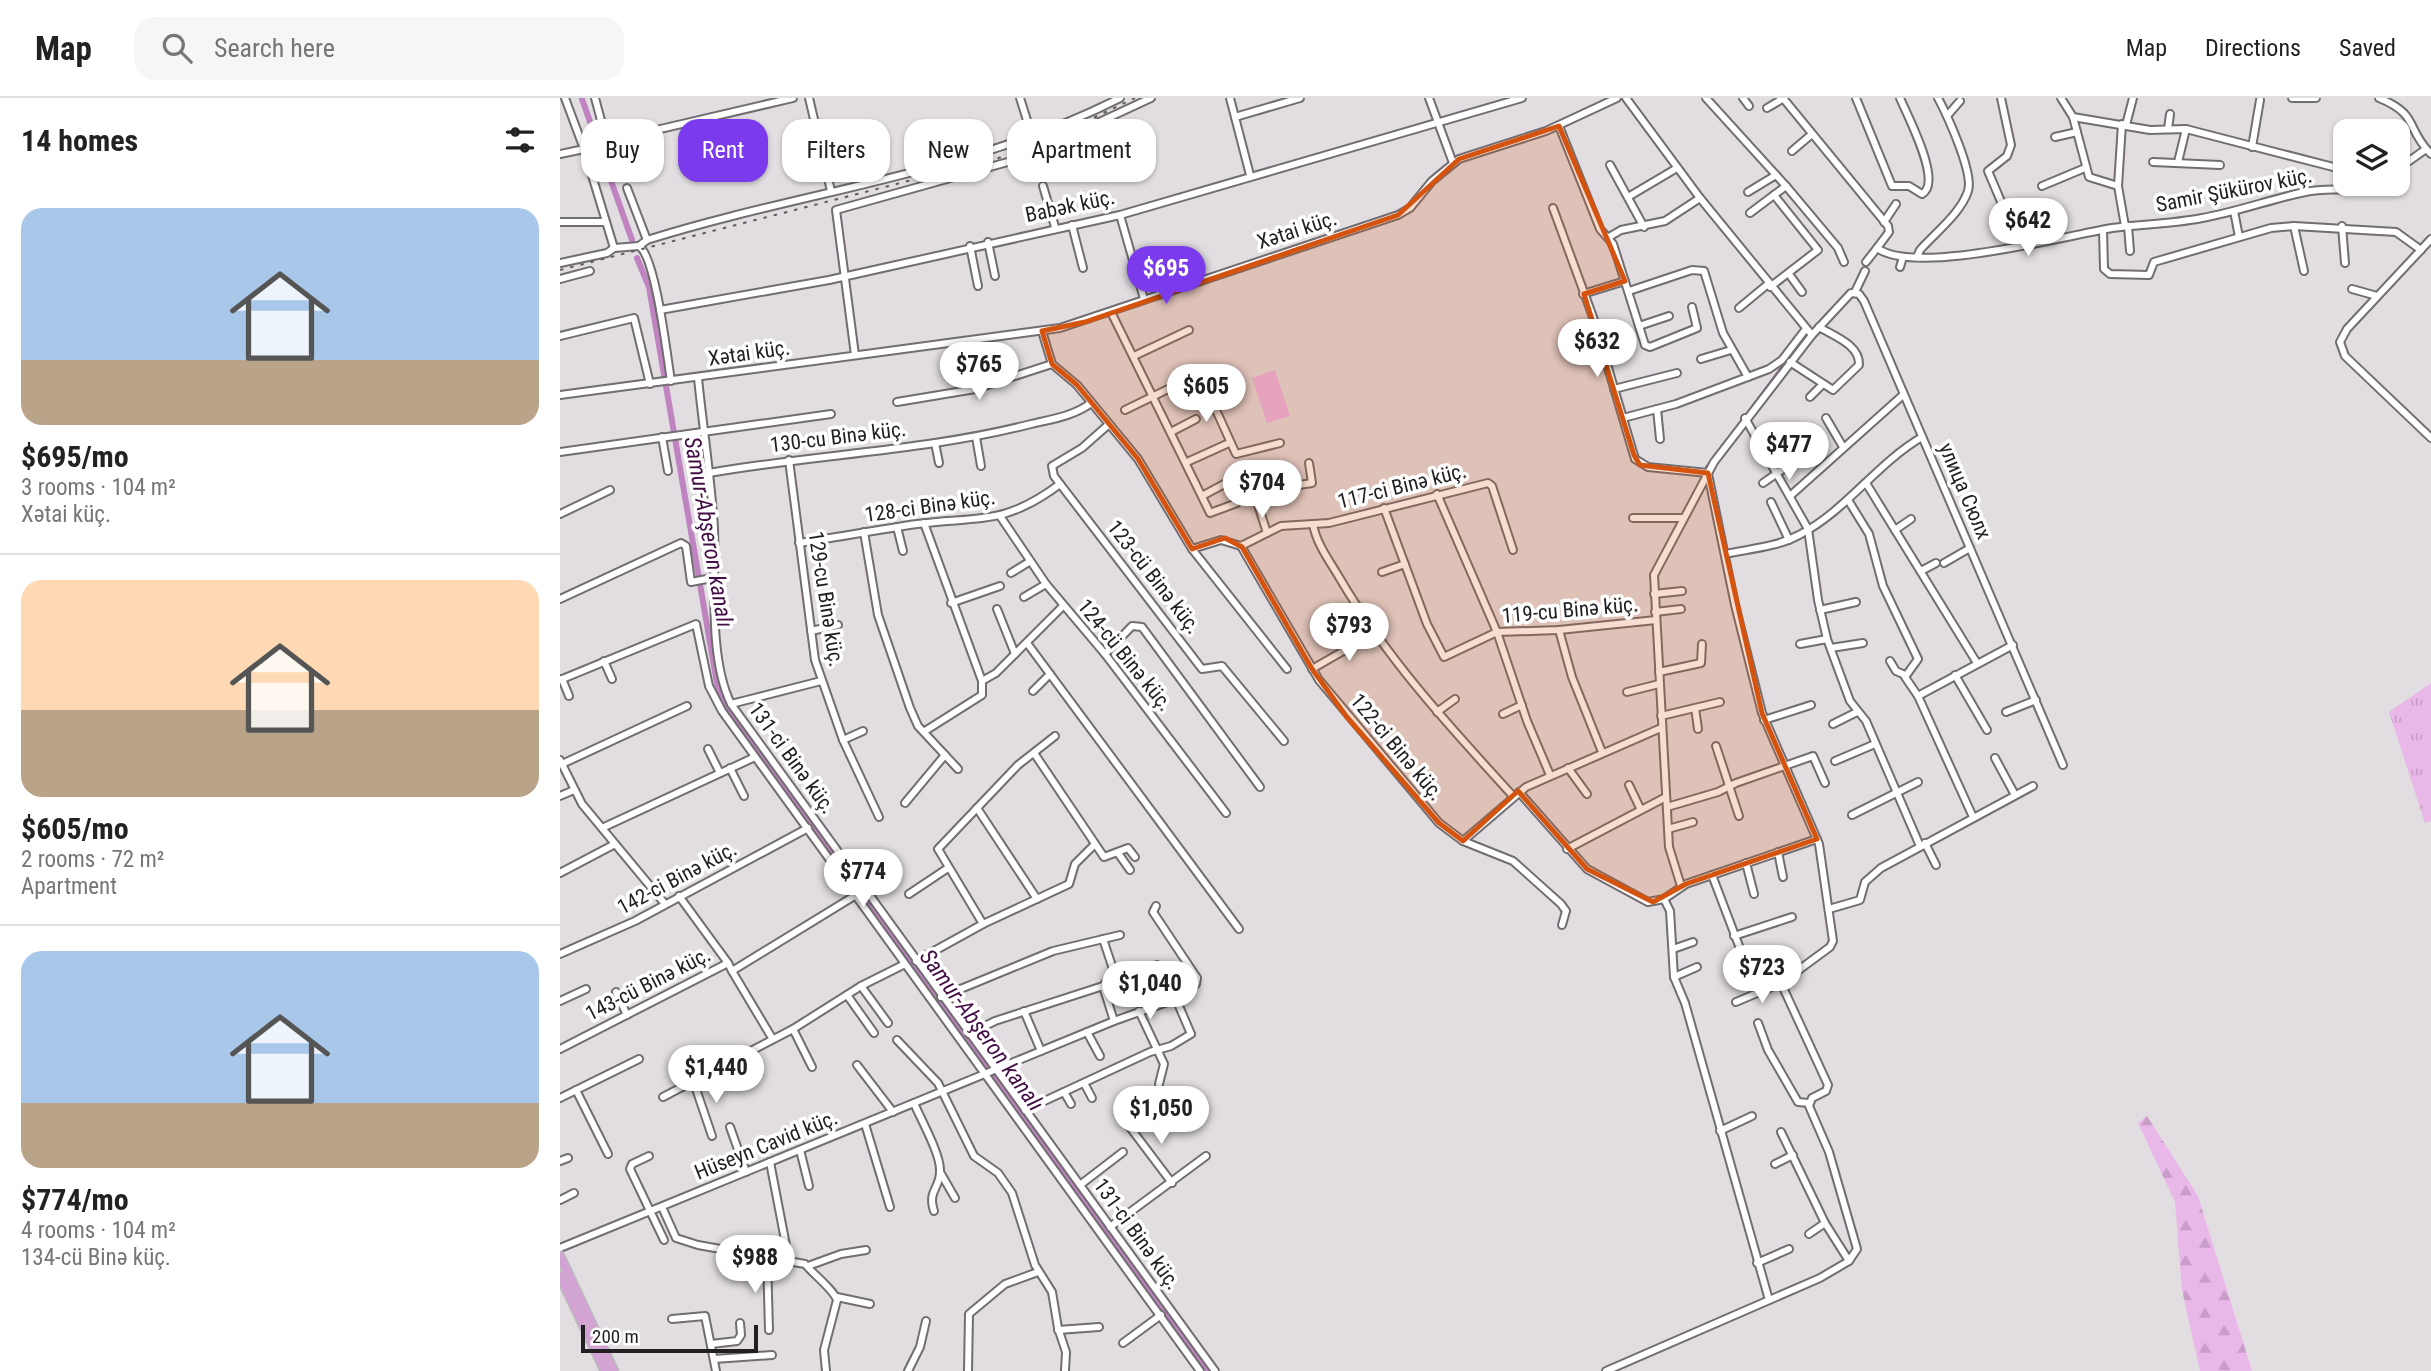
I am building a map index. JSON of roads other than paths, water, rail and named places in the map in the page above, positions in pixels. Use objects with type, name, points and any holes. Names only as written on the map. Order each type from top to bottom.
[{"type":"main road","points":[[560,1259],[614,1371]]},
{"type":"main road","points":[[560,1276],[605,1371]]},
{"type":"street","points":[[565,98],[581,141]]},
{"type":"street","points":[[595,98],[606,139],[609,141],[793,98]]},
{"type":"street","points":[[809,98],[831,191]]},
{"type":"street","points":[[1020,98],[1027,119]]},
{"type":"street","points":[[1077,119],[1120,98]]},
{"type":"street","points":[[1106,119],[1151,98]]},
{"type":"street","points":[[1230,98],[1250,175]]},
{"type":"street","points":[[1235,117],[1300,98]]},
{"type":"street","points":[[1429,98],[1453,163]]},
{"type":"street","name":"Babək küç.","points":[[660,310],[847,276],[1055,227],[1120,215],[1522,98]]},
{"type":"street","name":"Xətai küç.","points":[[650,384],[1071,326],[1144,299],[1398,215],[1410,208],[1427,186],[1453,163],[1559,126],[1615,98]]},
{"type":"street","points":[[1626,98],[1700,198],[1805,330],[1812,335]]},
{"type":"street","points":[[1706,98],[1786,186],[1838,248],[1844,262]]},
{"type":"street","points":[[1743,98],[1749,106]]},
{"type":"street","points":[[1681,886],[1670,854],[1654,575],[1708,472],[1745,418],[1812,335],[1847,295],[1855,292],[1865,267],[1889,232],[1884,222],[1784,98],[1767,108]]},
{"type":"street","points":[[1860,99],[1890,183],[1895,187],[1909,186],[1922,194],[1930,186],[1930,172],[1900,98]]},
{"type":"street","points":[[1917,257],[1968,190],[1967,176],[1947,116],[1938,98]]},
{"type":"street","points":[[2001,98],[2011,145],[2007,156],[1988,171],[2005,211]]},
{"type":"street","points":[[2061,98],[2073,117],[2085,168],[2092,179],[2118,186]]},
{"type":"street","points":[[2130,251],[2118,186],[2124,125],[2133,98]]},
{"type":"street","points":[[2250,98],[2260,99],[2252,148]]},
{"type":"street","points":[[2292,98],[2316,98]]},
{"type":"street","points":[[2379,98],[2405,112],[2428,152],[2410,162]]},
{"type":"street","points":[[1947,116],[1960,101]]},
{"type":"street","points":[[2168,129],[2170,114]]},
{"type":"street","points":[[2073,117],[2124,125],[2186,129],[2333,167]]},
{"type":"street","points":[[1559,126],[1601,229],[1609,237],[1645,345],[1650,347],[1697,328],[1692,307]]},
{"type":"street","points":[[2178,162],[2186,129]]},
{"type":"street","points":[[2055,138],[2077,132]]},
{"type":"street","points":[[1792,151],[1812,134]]},
{"type":"street","points":[[560,263],[607,253],[614,248],[639,246],[647,240],[716,219],[1007,143]]},
{"type":"street","points":[[560,154],[581,150]]},
{"type":"street","points":[[855,355],[847,276],[834,214],[839,209],[1007,162]]},
{"type":"street","points":[[2153,162],[2220,165]]},
{"type":"street","points":[[1610,165],[1644,227]]},
{"type":"street","points":[[1628,197],[1677,168]]},
{"type":"street","points":[[2042,187],[2085,168]]},
{"type":"street","points":[[1748,192],[1776,175]]},
{"type":"street","points":[[593,182],[614,248]]},
{"type":"street","points":[[1043,186],[1055,227]]},
{"type":"street","points":[[1750,212],[1786,186]]},
{"type":"street","points":[[627,188],[647,240]]},
{"type":"street","name":"Samir Şükürov küç.","points":[[1877,248],[1888,255],[1903,257],[1997,251],[2126,226],[2186,221],[2306,192],[2333,191]]},
{"type":"street","points":[[1740,308],[1816,253],[1817,247],[1774,195]]},
{"type":"street","points":[[1609,237],[1622,230],[1665,221],[1700,198]]},
{"type":"street","points":[[1884,222],[1896,204]]},
{"type":"street","points":[[1553,208],[1634,455],[1642,466],[1708,472]]},
{"type":"street","points":[[2234,211],[2239,237]]},
{"type":"street","points":[[1120,215],[1144,299]]},
{"type":"street","points":[[560,222],[605,222]]},
{"type":"street","points":[[1072,225],[1083,268]]},
{"type":"street","points":[[2294,226],[2304,271]]},
{"type":"street","points":[[2103,230],[2104,269],[2110,274],[2149,275],[2154,262],[2239,237],[2294,226],[2342,226],[2396,232],[2421,250]]},
{"type":"street","points":[[2342,226],[2345,263]]},
{"type":"street","points":[[2431,239],[2343,333],[2340,342],[2342,352],[2431,438]]},
{"type":"street","points":[[988,242],[995,276]]},
{"type":"street","points":[[639,246],[644,249],[649,263],[660,310],[671,381]]},
{"type":"street","points":[[970,246],[978,286]]},
{"type":"street","points":[[1900,267],[1903,257]]},
{"type":"street","points":[[1629,291],[1701,270],[1731,350],[1748,377]]},
{"type":"street","points":[[560,278],[590,271]]},
{"type":"street","points":[[1789,274],[1802,292]]},
{"type":"street","points":[[1583,294],[1625,281]]},
{"type":"street","points":[[2352,289],[2377,296]]},
{"type":"street","name":"улица Сюлх","points":[[1855,292],[1864,301],[2063,765]]},
{"type":"street","points":[[1111,312],[1212,514],[1237,503]]},
{"type":"street","points":[[1639,326],[1669,316]]},
{"type":"street","points":[[560,336],[634,318],[650,384],[560,395]]},
{"type":"street","points":[[1790,362],[1823,384],[1836,389],[1860,363],[1850,346],[1819,327]]},
{"type":"street","points":[[1133,356],[1188,330]]},
{"type":"street","points":[[1623,418],[1657,409],[1777,365],[1805,330]]},
{"type":"street","points":[[1042,331],[1052,364],[1077,385],[1142,464],[1192,549],[1287,669]]},
{"type":"street","points":[[1701,359],[1731,350]]},
{"type":"street","points":[[897,402],[975,389],[1052,364]]},
{"type":"street","points":[[1614,389],[1677,373]]},
{"type":"street","points":[[1125,410],[1200,376],[1229,443],[1238,454],[1280,443]]},
{"type":"street","name":"131-ci Binə küç.","points":[[698,378],[714,533],[712,578],[722,676],[731,704],[1215,1371]]},
{"type":"street","points":[[1811,397],[1823,384]]},
{"type":"street","points":[[1790,496],[1903,395]]},
{"type":"street","name":"130-cu Binə küç.","points":[[709,472],[976,437],[1069,415],[1091,403]]},
{"type":"street","points":[[1657,409],[1660,439]]},
{"type":"street","points":[[560,452],[678,433],[831,414]]},
{"type":"street","points":[[1745,418],[1808,529],[1819,610],[1848,696],[1866,721],[1896,793],[1936,865]]},
{"type":"street","points":[[1826,418],[1843,447]]},
{"type":"street","points":[[1171,432],[1196,419]]},
{"type":"street","points":[[1059,484],[1052,466],[1082,448],[1108,425]]},
{"type":"street","points":[[666,436],[668,471]]},
{"type":"street","points":[[976,437],[981,466]]},
{"type":"street","points":[[1725,555],[1789,540],[1808,529],[1848,500],[1898,452],[1922,437]]},
{"type":"street","points":[[935,443],[939,463]]},
{"type":"street","points":[[1186,462],[1229,443]]},
{"type":"street","points":[[1762,483],[1799,458]]},
{"type":"street","name":"129-cu Binə küç.","points":[[789,460],[811,631],[821,681],[843,740],[879,817]]},
{"type":"street","points":[[1267,533],[1254,492],[1312,483],[1309,463]]},
{"type":"street","points":[[1708,472],[1764,720],[1817,839],[1832,944],[1781,983],[1736,1002]]},
{"type":"street","points":[[1202,496],[1228,482]]},
{"type":"street","name":"128-ci Binə küç.","points":[[799,543],[924,523],[1000,516],[1035,501],[1059,484]]},
{"type":"street","name":"123-cü Binə küç.","points":[[1059,484],[1202,669],[1222,666],[1284,741]]},
{"type":"street","name":"117-ci Binə küç.","points":[[1192,549],[1221,540],[1241,546],[1281,526],[1329,523],[1437,494],[1491,484],[1513,551]]},
{"type":"street","points":[[1866,484],[1977,663]]},
{"type":"street","points":[[560,514],[610,490]]},
{"type":"street","points":[[1437,494],[1497,632],[1550,775]]},
{"type":"street","points":[[1848,500],[1869,534],[1883,586],[1917,654],[1918,662],[1905,675]]},
{"type":"street","points":[[1770,502],[1789,540]]},
{"type":"street","name":"119-cu Binə küç.","points":[[1384,508],[1432,637],[1444,657],[1497,632],[1559,630],[1656,616],[1681,609]]},
{"type":"street","name":"124-cü Binə küç.","points":[[1000,516],[1045,584],[1105,654],[1226,813]]},
{"type":"street","points":[[1633,517],[1683,518]]},
{"type":"street","points":[[1895,530],[1911,519]]},
{"type":"street","points":[[924,523],[951,603],[982,681],[982,695],[925,731]]},
{"type":"street","points":[[1313,524],[1324,552],[1373,634],[1437,712],[1567,849],[1595,874],[1643,900],[1653,902],[1664,899],[1681,886],[1817,839]]},
{"type":"street","points":[[897,527],[903,551]]},
{"type":"street","points":[[864,532],[882,628],[918,726],[958,769]]},
{"type":"street","points":[[560,599],[681,543],[686,546],[690,579],[694,582],[712,578]]},
{"type":"street","name":"122-ci Binə küç.","points":[[1241,546],[1312,669],[1346,716],[1444,829],[1464,841],[1517,864],[1564,908],[1566,914],[1562,925]]},
{"type":"street","points":[[1921,571],[1970,548]]},
{"type":"street","points":[[1012,573],[1030,562]]},
{"type":"street","points":[[1382,572],[1405,564]]},
{"type":"street","points":[[1024,597],[1045,584]]},
{"type":"street","points":[[951,603],[1000,586]]},
{"type":"street","points":[[1654,594],[1682,591]]},
{"type":"street","points":[[1819,610],[1856,602]]},
{"type":"street","points":[[982,681],[1027,643],[1063,606]]},
{"type":"street","points":[[997,609],[1015,654]]},
{"type":"street","points":[[569,696],[561,680],[692,624],[698,626],[709,686],[722,711],[856,895],[903,965],[1200,1371]]},
{"type":"street","points":[[811,631],[838,625]]},
{"type":"street","points":[[1105,654],[1132,626],[1142,627],[1260,786]]},
{"type":"street","points":[[1559,630],[1572,677],[1602,752]]},
{"type":"street","points":[[1312,669],[1373,634]]},
{"type":"street","points":[[1800,644],[1827,639]]},
{"type":"street","points":[[1027,643],[1239,929]]},
{"type":"street","points":[[1831,648],[1863,643]]},
{"type":"street","points":[[1659,672],[1701,663],[1702,644]]},
{"type":"street","points":[[1918,696],[2012,645]]},
{"type":"street","points":[[604,661],[612,679]]},
{"type":"street","points":[[1890,661],[1896,671],[1905,675],[1918,696],[1973,817]]},
{"type":"street","points":[[1033,691],[1050,674]]},
{"type":"street","points":[[1955,675],[1987,730]]},
{"type":"street","points":[[731,704],[821,681]]},
{"type":"street","points":[[1627,692],[1659,684]]},
{"type":"street","points":[[1437,712],[1455,699]]},
{"type":"street","points":[[2006,712],[2036,701]]},
{"type":"street","points":[[1661,716],[1720,702]]},
{"type":"street","points":[[1503,713],[1522,705]]},
{"type":"street","points":[[1764,720],[1811,705]]},
{"type":"street","points":[[665,904],[574,790],[561,762],[687,706]]},
{"type":"street","points":[[1695,708],[1698,729]]},
{"type":"street","points":[[1833,724],[1857,712]]},
{"type":"street","points":[[1464,841],[1516,794],[1550,775],[1661,728]]},
{"type":"street","points":[[843,740],[863,731]]},
{"type":"street","points":[[983,925],[938,849],[1034,752],[1055,736]]},
{"type":"street","points":[[1835,761],[1875,744]]},
{"type":"street","points":[[1716,746],[1739,816]]},
{"type":"street","points":[[708,749],[720,773]]},
{"type":"street","points":[[1034,752],[1106,858],[1128,848],[1135,857]]},
{"type":"street","points":[[905,803],[945,755]]},
{"type":"street","points":[[602,828],[755,757]]},
{"type":"street","points":[[1667,807],[1814,757],[1825,783]]},
{"type":"street","points":[[1995,758],[2015,795]]},
{"type":"street","points":[[730,768],[744,796]]},
{"type":"street","points":[[1568,768],[1587,794]]},
{"type":"street","points":[[1853,815],[1918,782]]},
{"type":"street","points":[[1629,785],[1640,808]]},
{"type":"street","points":[[1829,909],[1860,900],[1865,883],[1877,871],[2033,786]]},
{"type":"street","points":[[560,796],[574,790]]},
{"type":"street","points":[[1567,849],[1640,808],[1666,797]]},
{"type":"street","points":[[977,808],[1037,899]]},
{"type":"street","points":[[1668,829],[1693,822]]},
{"type":"street","name":"142-ci Binə küç.","points":[[560,954],[679,897],[808,828]]},
{"type":"street","points":[[560,873],[615,844]]},
{"type":"street","points":[[916,961],[1072,882],[1074,863],[1095,844]]},
{"type":"street","points":[[1778,852],[1783,877]]},
{"type":"street","points":[[1118,853],[1130,870]]},
{"type":"street","points":[[1746,863],[1754,894]]},
{"type":"street","points":[[909,894],[948,868]]},
{"type":"street","points":[[1712,875],[1752,980]]},
{"type":"street","name":"143-cü Binə küç.","points":[[560,1049],[728,963],[732,971],[856,895]]},
{"type":"street","points":[[679,897],[728,963]]},
{"type":"street","points":[[1664,899],[1670,911],[1674,977],[1685,1003],[1769,1300]]},
{"type":"street","points":[[996,1069],[1139,1011],[1176,999],[1196,984],[1198,978],[1153,912],[1156,906]]},
{"type":"street","points":[[1734,936],[1792,916]]},
{"type":"street","points":[[942,997],[1045,954],[1120,935]]},
{"type":"street","points":[[1103,939],[1114,972]]},
{"type":"street","points":[[1673,949],[1693,942]]},
{"type":"street","points":[[663,1097],[793,1029],[860,986],[903,965]]},
{"type":"street","points":[[1157,965],[1166,984],[1178,988],[1183,995]]},
{"type":"street","points":[[1674,977],[1697,968]]},
{"type":"street","points":[[732,971],[772,1038]]},
{"type":"street","points":[[1114,972],[1125,972]]},
{"type":"street","points":[[969,1034],[1024,1011],[1103,986],[1114,972]]},
{"type":"street","points":[[1758,1023],[1789,1091],[1798,1102],[1809,1103],[1826,1091],[1828,1085],[1781,983]]},
{"type":"street","points":[[860,986],[888,1023]]},
{"type":"street","points":[[1103,986],[1114,1021]]},
{"type":"street","points":[[560,1001],[586,989]]},
{"type":"street","points":[[616,992],[627,1015]]},
{"type":"street","points":[[847,995],[874,1033]]},
{"type":"street","points":[[1025,1110],[1191,1034],[1176,999]]},
{"type":"street","points":[[1024,1011],[1041,1051]]},
{"type":"street","points":[[1139,1011],[1165,1068],[1159,1083]]},
{"type":"street","points":[[793,1029],[812,1067]]},
{"type":"street","points":[[1087,1032],[1100,1056]]},
{"type":"street","points":[[897,1040],[934,1077],[974,1156],[998,1172],[1012,1193],[1038,1272],[1052,1292],[1058,1330],[1066,1352],[1065,1371]]},
{"type":"street","points":[[560,1098],[639,1059]]},
{"type":"street","points":[[857,1065],[893,1112]]},
{"type":"street","name":"Hüseyn Cavid küç.","points":[[560,1248],[996,1069]]},
{"type":"street","points":[[694,1083],[712,1136]]},
{"type":"street","points":[[1084,1083],[1092,1098]]},
{"type":"street","points":[[576,1090],[608,1154]]},
{"type":"street","points":[[1064,1092],[1071,1104]]},
{"type":"street","points":[[914,1103],[940,1172],[955,1198]]},
{"type":"street","points":[[1606,1371],[1820,1278],[1849,1261],[1856,1253],[1857,1242],[1829,1152],[1809,1103]]},
{"type":"street","points":[[1720,1131],[1752,1116]]},
{"type":"street","points":[[864,1124],[890,1208]]},
{"type":"street","points":[[1129,1126],[1172,1183]]},
{"type":"street","points":[[730,1127],[746,1172]]},
{"type":"street","points":[[1781,1132],[1825,1223],[1849,1261]]},
{"type":"street","points":[[800,1150],[809,1186]]},
{"type":"street","points":[[1080,1185],[1123,1152]]},
{"type":"street","points":[[1775,1164],[1793,1155]]},
{"type":"street","points":[[649,1156],[632,1164],[630,1169],[664,1240]]},
{"type":"street","points":[[1110,1227],[1206,1156]]},
{"type":"street","points":[[560,1161],[568,1158]]},
{"type":"street","points":[[770,1162],[789,1261]]},
{"type":"street","points":[[934,1211],[931,1195],[940,1172]]},
{"type":"street","points":[[560,1200],[574,1193]]},
{"type":"street","points":[[662,1207],[676,1238],[698,1245],[808,1266],[841,1254],[866,1250]]},
{"type":"street","points":[[1809,1234],[1825,1223]]},
{"type":"street","points":[[1757,1263],[1789,1249]]},
{"type":"street","points":[[767,1258],[769,1330]]},
{"type":"street","points":[[808,1266],[811,1274],[837,1297],[870,1304]]},
{"type":"street","points":[[968,1371],[969,1314],[1005,1284],[1038,1272]]},
{"type":"street","points":[[826,1371],[824,1350],[837,1297]]},
{"type":"street","points":[[671,1319],[704,1315],[716,1371]]},
{"type":"street","points":[[1124,1343],[1161,1315]]},
{"type":"street","points":[[908,1371],[920,1347],[926,1321]]},
{"type":"street","points":[[711,1344],[737,1341],[741,1335],[740,1323]]},
{"type":"street","points":[[1058,1330],[1099,1327]]},
{"type":"street","points":[[714,1359],[772,1355]]},
{"type":"waterway","name":"Samur-Abşeron kanalı","points":[[582,99],[632,240]]},
{"type":"waterway","name":"Samur-Abşeron kanalı","points":[[637,258],[649,287],[719,695],[1207,1371]]},
{"type":"waterway","points":[[1718,452],[1806,334]]},
{"type":"waterway","points":[[1706,467],[1712,460]]},
{"type":"railway","points":[[560,270],[1002,157],[1049,139],[1135,98]]}]
